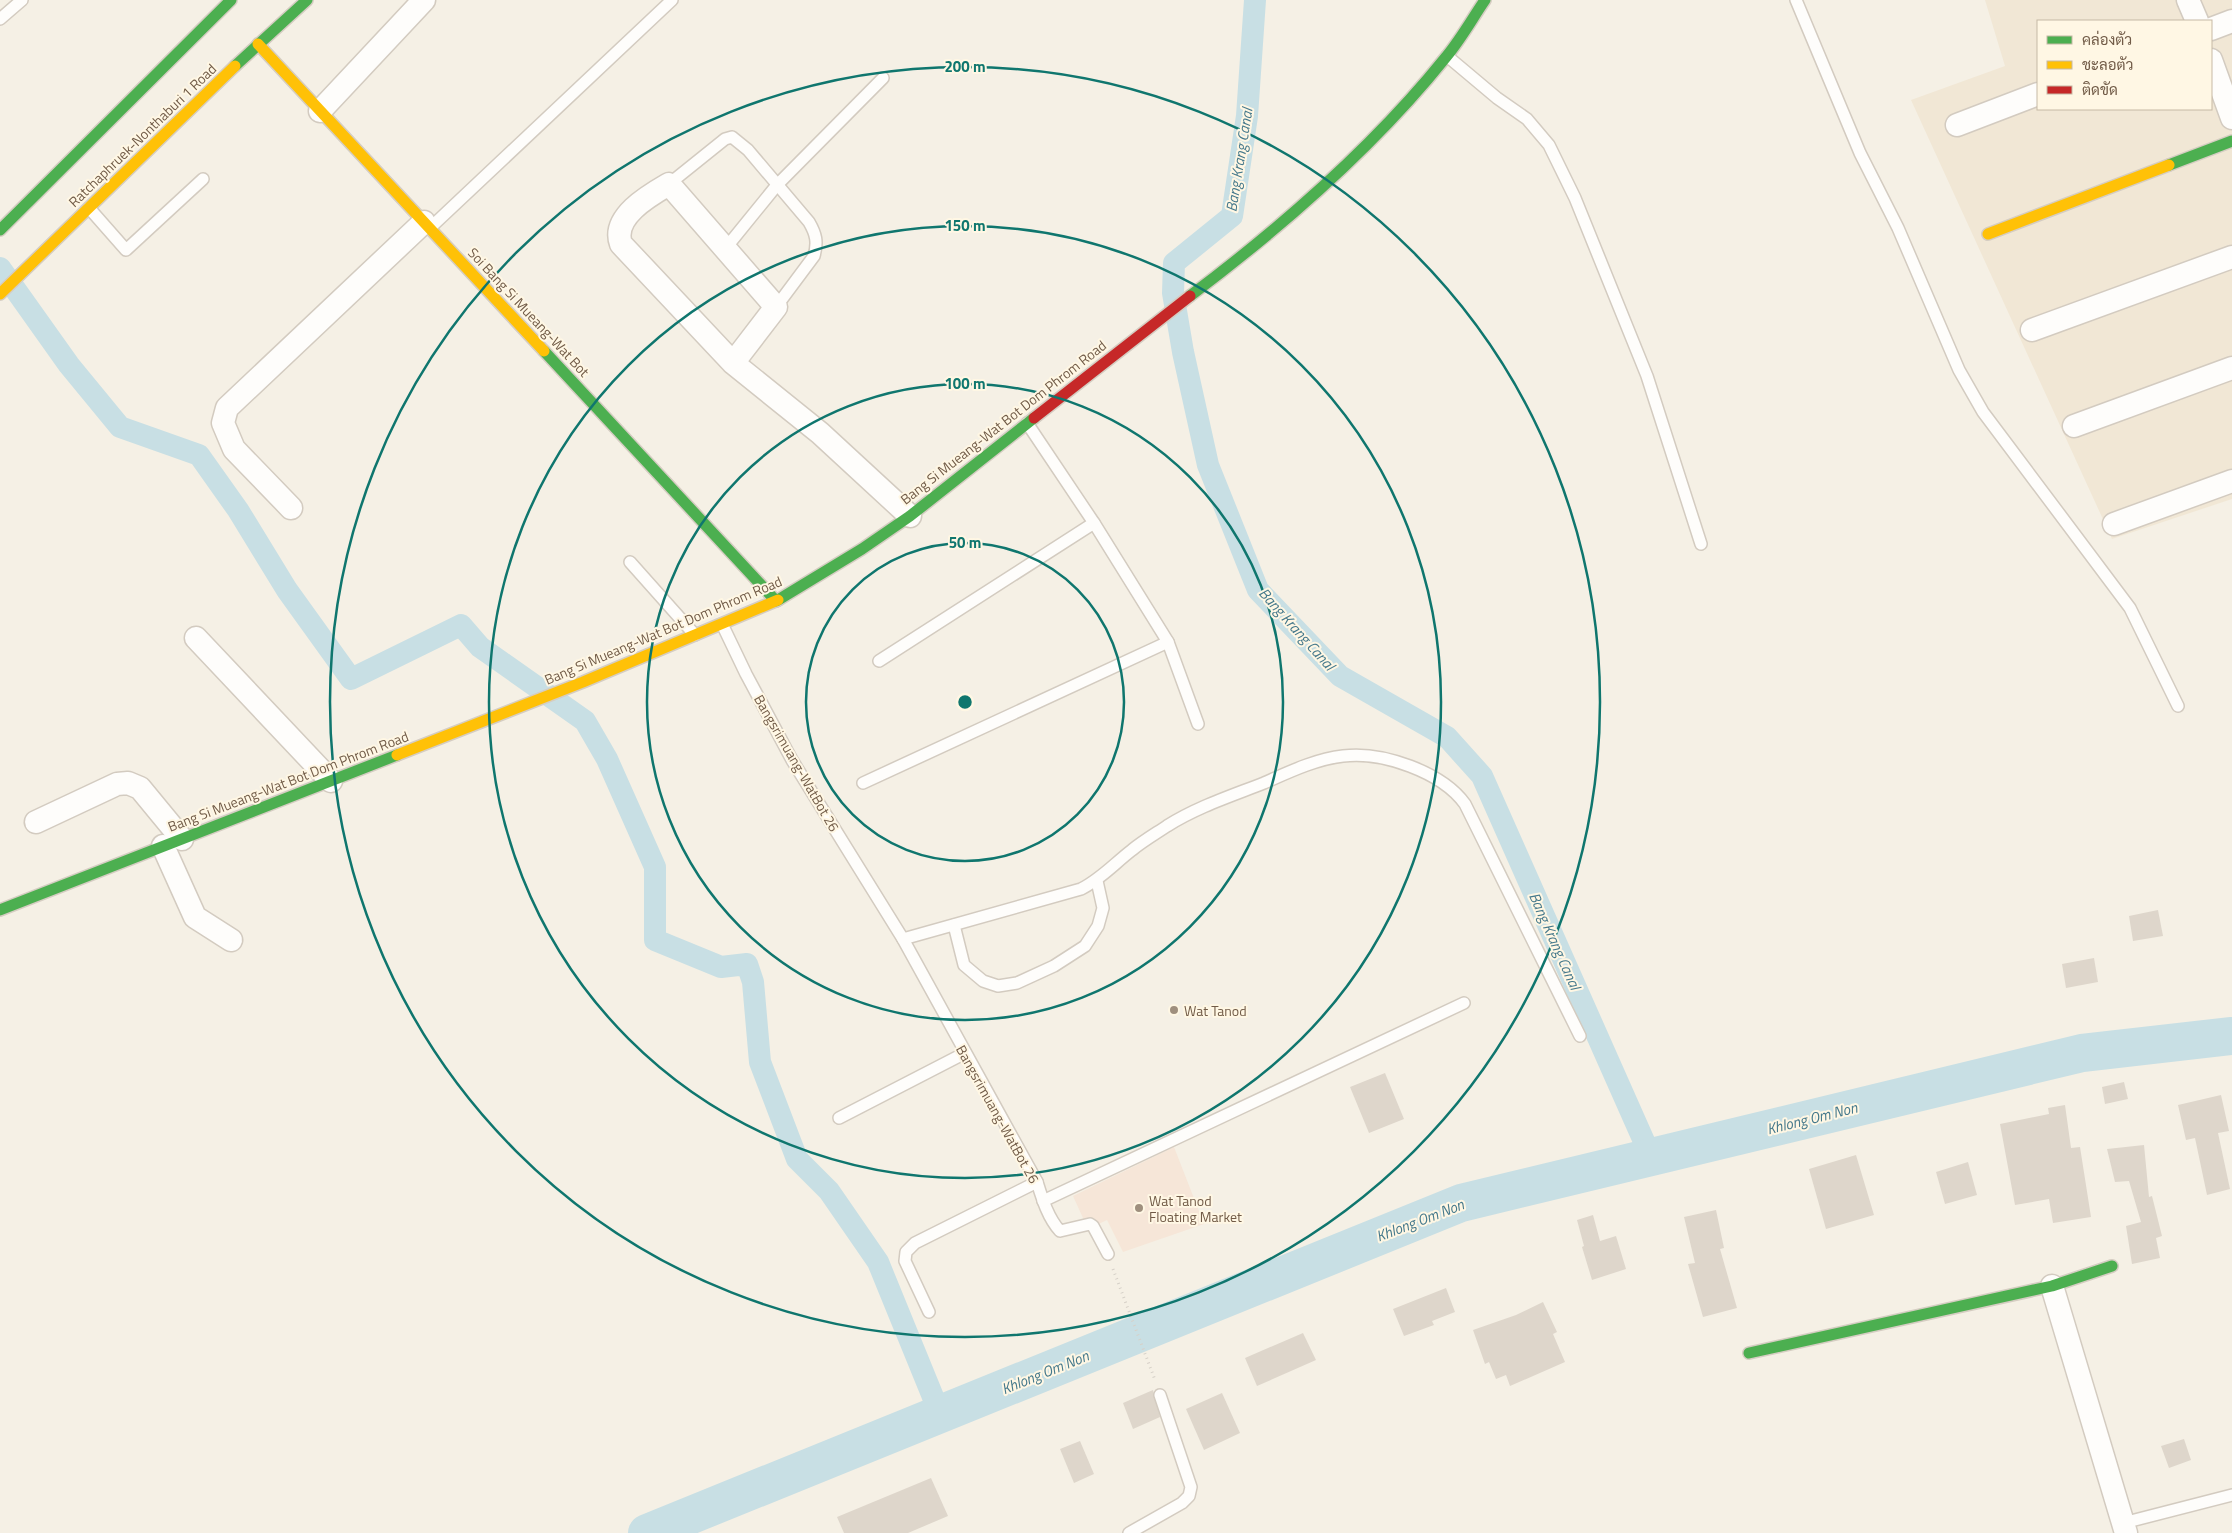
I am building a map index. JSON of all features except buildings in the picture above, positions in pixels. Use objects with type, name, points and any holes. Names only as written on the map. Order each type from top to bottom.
[{"type":"street","name":"Ratchaphruek-Nonthaburi 1 Road","points":[[0,294],[258,44],[308,0]]},
{"type":"street","points":[[320,111],[424,0]]},
{"type":"street","name":"Bang Si Mueang-Wat Bot Dom Phrom Road","points":[[0,910],[524,706],[722,624],[776,601],[862,549],[910,516],[1259,242],[1321,188],[1391,119],[1447,56],[1485,0]]},
{"type":"street","points":[[2188,0],[2196,20]]},
{"type":"street","points":[[0,230],[223,3]]},
{"type":"street","points":[[2212,29],[2232,21]]},
{"type":"street","name":"Soi Bang Si Mueang-Wat Bot","points":[[258,44],[776,601]]},
{"type":"street","points":[[2212,63],[2232,118]]},
{"type":"street","points":[[1957,125],[2037,94]]},
{"type":"street","points":[[1988,234],[2232,141]]},
{"type":"street","points":[[733,362],[776,308],[669,184],[643,199],[634,207],[623,224],[619,239],[621,244],[733,362],[820,433],[910,516]]},
{"type":"street","points":[[292,508],[234,449],[223,423],[227,408],[427,225]]},
{"type":"street","points":[[2032,330],[2232,257]]},
{"type":"street","points":[[2074,426],[2232,368]]},
{"type":"street","points":[[2114,524],[2232,481]]},
{"type":"street","points":[[196,638],[331,781]]},
{"type":"street","points":[[36,822],[117,784],[128,783],[140,788],[172,842],[195,917],[231,940]]},
{"type":"street","points":[[1749,1353],[2052,1286],[2112,1266]]},
{"type":"street","points":[[2052,1286],[2125,1528]]},
{"type":"lane","points":[[0,18],[22,0]]},
{"type":"lane","points":[[427,225],[672,0]]},
{"type":"lane","points":[[1796,0],[1860,153],[1898,228],[1959,370],[1983,412],[2130,608],[2178,706]]},
{"type":"lane","points":[[1447,56],[1497,98],[1527,118],[1549,145],[1574,198],[1646,376],[1701,544]]},
{"type":"lane","points":[[725,249],[777,185],[883,78]]},
{"type":"lane","points":[[669,184],[719,142],[732,137],[748,150],[809,222],[816,233],[817,246],[814,256],[776,308]]},
{"type":"lane","points":[[89,208],[126,250],[203,179]]},
{"type":"lane","points":[[1027,423],[1094,523],[1168,642],[1198,724]]},
{"type":"lane","points":[[879,661],[1094,523]]},
{"type":"lane","points":[[630,562],[695,635]]},
{"type":"lane","name":"Bangsrimuang-WatBot 26","points":[[722,624],[746,674],[792,760],[903,939],[1037,1182],[1043,1200],[1464,1003]]},
{"type":"lane","points":[[864,783],[1168,642]]},
{"type":"lane","points":[[903,939],[1081,889],[1097,881],[1132,850],[1168,825],[1204,806],[1311,764],[1343,756],[1374,756],[1421,771],[1456,790],[1465,804],[1580,1036]]},
{"type":"lane","points":[[954,925],[964,965],[983,981],[998,986],[1016,983],[1054,966],[1085,946],[1098,926],[1103,908],[1097,881]]},
{"type":"lane","points":[[839,1118],[965,1053]]},
{"type":"lane","points":[[929,1312],[905,1261],[906,1252],[915,1243],[1037,1182]]},
{"type":"lane","points":[[1043,1200],[1060,1232],[1090,1224],[1093,1226],[1108,1254]]},
{"type":"lane","points":[[1130,1533],[1182,1502],[1189,1496],[1191,1487],[1160,1395]]},
{"type":"lane","points":[[2125,1528],[2232,1495]]},
{"type":"path","points":[[1108,1254],[1160,1395]]},
{"type":"shaded area","points":[[1985,0],[2232,0],[2232,499],[2112,539],[1911,100],[2005,66]]},
{"type":"shaded area","name":"Wat Tanod Floating Market","points":[[1174,1147],[1204,1224],[1123,1252],[1107,1220],[1088,1229],[1073,1196]]},
{"type":"waterway","name":"Bang Krang Canal","points":[[1255,0],[1247,116],[1232,216],[1174,263],[1173,293],[1183,352],[1208,465],[1258,590],[1340,676],[1447,737],[1482,776],[1651,1157]]},
{"type":"waterway","points":[[0,268],[69,365],[120,427],[199,455],[238,510],[287,590],[351,679],[461,625],[480,647],[585,721],[607,759],[655,867],[655,940],[721,967],[747,964],[753,982],[760,1062],[797,1159],[829,1191],[878,1262],[940,1414]]},
{"type":"waterway","name":"Khlong Om Non","points":[[647,1533],[1461,1203],[2082,1053],[2232,1036]]},
{"type":"traffic: fast","points":[[0,230],[231,0]]},
{"type":"traffic: fast","points":[[235,66],[307,0]]},
{"type":"traffic: fast","points":[[1190,296],[1293,214],[1388,123],[1446,57],[1485,0]]},
{"type":"traffic: fast","points":[[2169,165],[2232,141]]},
{"type":"traffic: fast","points":[[544,351],[776,601]]},
{"type":"traffic: fast","points":[[778,600],[862,549],[910,516],[1034,418]]},
{"type":"traffic: fast","points":[[0,910],[397,755]]},
{"type":"traffic: fast","points":[[1749,1353],[2052,1286],[2112,1266]]},
{"type":"traffic: slow","points":[[258,44],[544,351]]},
{"type":"traffic: slow","points":[[0,294],[235,66]]},
{"type":"traffic: slow","points":[[1988,234],[2169,165]]},
{"type":"traffic: slow","points":[[397,755],[583,682],[778,600]]},
{"type":"traffic: jam","points":[[1034,418],[1190,296]]},
{"type":"place","name":"Wat Tanod","points":[[1174,1010]]},
{"type":"place","name":"Wat Tanod Floating Market","points":[[1139,1208]]}]
